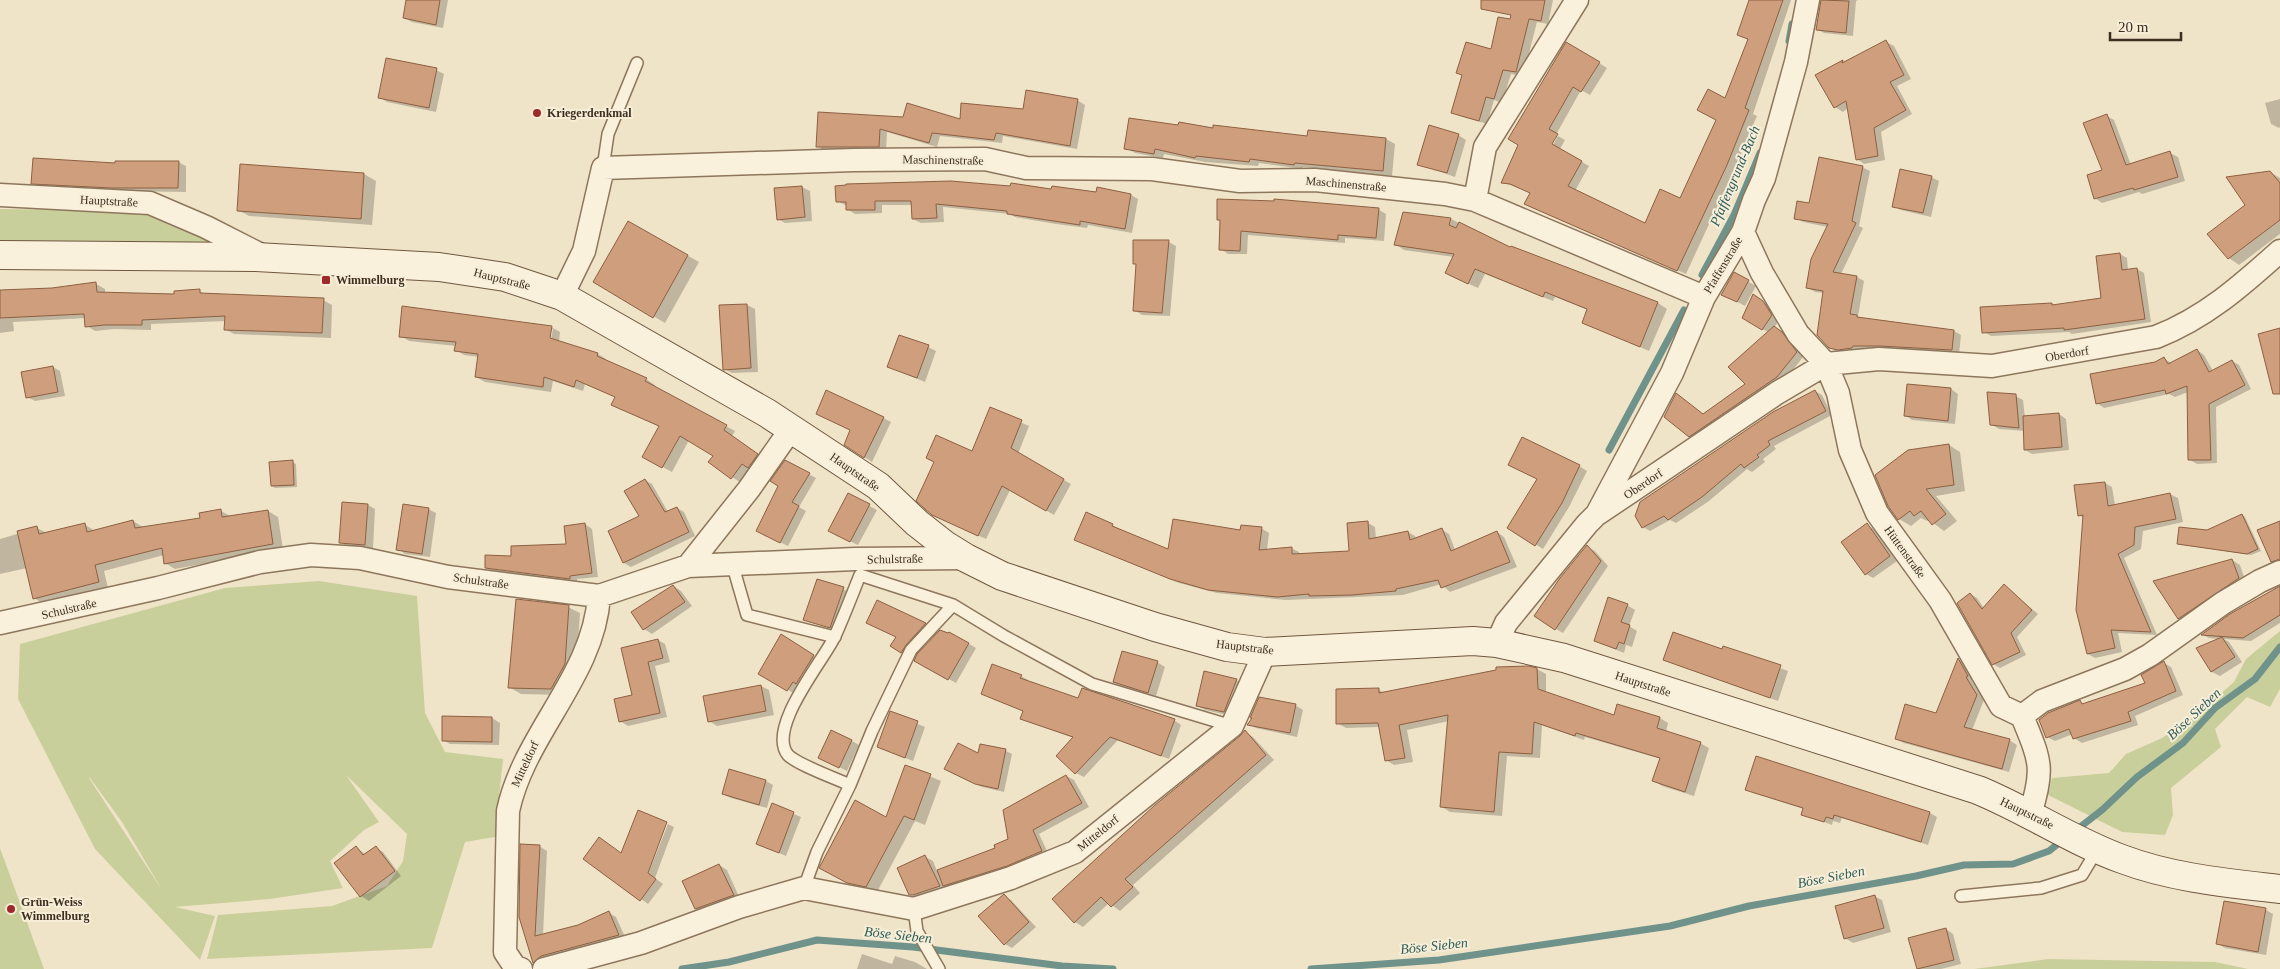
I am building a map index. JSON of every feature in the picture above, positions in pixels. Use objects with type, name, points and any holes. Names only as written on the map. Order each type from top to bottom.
[{"type":"main road","name":"Hauptstraße","points":[[0,255],[266,258],[473,271],[505,277],[562,296],[668,355],[791,429],[878,486],[917,523],[966,558],[1002,576],[1155,627],[1227,647],[1265,652],[1447,641],[1498,643],[1564,658],[1945,779],[2006,802],[2091,847],[2125,860],[2179,875],[2280,889]]},
{"type":"street","points":[[1475,200],[1485,147],[1577,0]]},
{"type":"street","name":"Pfaffenstraße","points":[[1596,515],[1672,373],[1704,297],[1743,232],[1769,160],[1796,62],[1808,0]]},
{"type":"street","name":"Maschinenstraße","points":[[603,168],[854,160],[985,159],[1026,168],[1152,169],[1240,181],[1315,180],[1475,200],[1704,297]]},
{"type":"street","points":[[562,296],[584,251],[603,168]]},
{"type":"street","name":"Hauptstraße","points":[[0,194],[150,203],[266,258]]},
{"type":"street","points":[[1743,232],[1762,273],[1798,334],[1826,364]]},
{"type":"street","name":"Oberdorf","points":[[1498,643],[1506,623],[1596,515],[1778,393],[1826,364],[1879,359],[1992,366],[2156,337],[2181,327],[2212,309],[2280,251]]},
{"type":"street","name":"Hüttenstraße","points":[[1826,364],[1838,393],[1850,450],[1877,513],[1940,600],[2001,706],[2022,716]]},
{"type":"street","points":[[688,566],[749,489],[791,429]]},
{"type":"street","name":"Schulstraße","points":[[0,623],[149,590],[260,562],[311,555],[360,558],[448,577],[599,596],[688,566],[732,563],[966,558]]},
{"type":"street","points":[[2030,814],[2038,794],[2040,775],[2038,754],[2022,716],[2042,701],[2125,669],[2150,655],[2223,604],[2260,581],[2280,572]]},
{"type":"street","name":"Mitteldorf","points":[[521,969],[515,967],[505,952],[508,811],[511,796],[539,734],[564,694],[588,644],[598,616],[599,596]]},
{"type":"street","name":"Mitteldorf","points":[[544,969],[641,943],[739,907],[804,888],[914,908],[1012,878],[1075,852],[1232,726],[1265,652]]},
{"type":"lane","points":[[603,168],[608,134],[637,63]]},
{"type":"lane","points":[[732,563],[747,615],[835,637]]},
{"type":"lane","points":[[850,785],[789,756],[783,745],[789,715],[801,690],[835,637],[860,575],[952,605],[1092,684],[1232,726]]},
{"type":"lane","points":[[804,888],[817,852],[850,785],[910,650],[952,605]]},
{"type":"lane","points":[[1961,896],[2041,888],[2082,875],[2091,847]]},
{"type":"lane","points":[[914,908],[917,931],[939,969]]},
{"type":"green space","points":[[0,209],[152,211],[215,245],[0,248]]},
{"type":"green space","points":[[319,581],[417,596],[425,713],[445,752],[503,759],[495,837],[465,842],[432,948],[207,959],[218,915],[332,906],[387,886],[403,861],[407,834],[346,775],[379,822],[364,830],[330,861],[343,888],[270,899],[175,907],[215,916],[200,960],[95,849],[18,699],[20,644],[225,588]],"holes":[[[89,778],[122,822],[162,890]]]},
{"type":"green space","points":[[2280,631],[2280,689],[2270,707],[2247,697],[2215,729],[2221,747],[2171,788],[2173,815],[2165,835],[2122,832],[2048,795],[2052,778],[2109,773],[2126,754],[2162,738],[2195,716],[2234,682],[2246,659]]},
{"type":"green space","name":"Grün-Weiss Wimmelburg","points":[[0,848],[44,969],[0,969]]},
{"type":"green space","points":[[2048,959],[2215,962],[2248,969],[1974,969]]},
{"type":"building","points":[[406,0],[440,0],[436,25],[403,18]]},
{"type":"building","points":[[1481,0],[1545,0],[1541,21],[1529,19],[1516,72],[1503,70],[1494,99],[1486,97],[1479,121],[1451,113],[1462,75],[1456,73],[1466,42],[1491,49],[1498,17],[1510,19],[1511,15],[1481,9]]},
{"type":"building","points":[[1749,0],[1783,0],[1745,108],[1749,110],[1727,165],[1677,271],[1524,204],[1530,193],[1510,184],[1501,183],[1518,145],[1508,139],[1566,42],[1600,62],[1581,92],[1573,87],[1549,129],[1558,134],[1552,144],[1582,161],[1568,186],[1645,223],[1660,189],[1680,198],[1716,120],[1697,110],[1708,89],[1725,98],[1748,39],[1737,35]]},
{"type":"building","points":[[1821,0],[1849,1],[1846,33],[1816,30]]},
{"type":"building","points":[[1886,40],[1904,75],[1890,82],[1906,110],[1874,128],[1878,156],[1856,160],[1846,101],[1834,108],[1815,75]]},
{"type":"building","points":[[386,58],[437,68],[429,108],[378,98]]},
{"type":"building","points":[[1026,90],[1078,99],[1070,146],[996,133],[994,140],[932,133],[929,143],[880,129],[879,147],[816,147],[818,112],[903,117],[907,103],[960,119],[961,103],[1023,109]]},
{"type":"building","points":[[2107,114],[2126,165],[2170,151],[2178,177],[2094,199],[2087,175],[2102,170],[2083,123]]},
{"type":"building","points":[[1129,118],[1178,125],[1179,122],[1213,128],[1213,125],[1307,136],[1308,130],[1386,138],[1383,171],[1295,163],[1294,165],[1250,159],[1249,162],[1196,156],[1195,158],[1155,149],[1154,154],[1124,149]]},
{"type":"building","points":[[1429,125],[1459,134],[1447,173],[1417,165]]},
{"type":"building","points":[[1819,157],[1863,166],[1852,221],[1856,223],[1833,272],[1857,276],[1850,314],[1857,315],[1857,317],[1954,330],[1952,350],[1853,346],[1852,348],[1838,350],[1829,348],[1817,335],[1823,291],[1806,288],[1811,259],[1828,224],[1794,219],[1797,201],[1809,203]]},
{"type":"building","points":[[33,158],[115,163],[115,161],[179,161],[178,188],[111,188],[31,184]]},
{"type":"building","points":[[240,164],[364,173],[361,219],[237,211]]},
{"type":"building","points":[[1900,169],[1932,176],[1923,213],[1892,207]]},
{"type":"building","points":[[2270,171],[2280,183],[2280,220],[2228,259],[2207,234],[2245,205],[2226,177]]},
{"type":"building","points":[[951,181],[1010,186],[1011,183],[1051,189],[1052,186],[1096,192],[1097,187],[1131,194],[1125,229],[1080,221],[1080,225],[1007,214],[1007,211],[936,204],[937,218],[912,219],[911,201],[875,201],[875,210],[846,210],[846,202],[836,202],[835,186],[846,184]]},
{"type":"building","points":[[802,186],[805,217],[777,220],[774,188]]},
{"type":"building","points":[[1217,199],[1274,201],[1274,199],[1379,208],[1376,238],[1338,235],[1338,240],[1241,231],[1240,251],[1219,250],[1220,220],[1217,220]]},
{"type":"building","points":[[1403,212],[1451,218],[1449,225],[1456,228],[1459,222],[1510,247],[1658,302],[1640,347],[1582,323],[1587,309],[1545,292],[1543,297],[1475,269],[1468,284],[1445,273],[1454,254],[1394,245]]},
{"type":"building","points":[[628,221],[688,255],[653,318],[593,282]]},
{"type":"building","points":[[1133,240],[1169,240],[1162,313],[1133,311],[1136,264],[1133,264]]},
{"type":"building","points":[[2120,253],[2122,270],[2137,268],[2145,319],[2064,330],[2064,328],[1982,333],[1980,307],[2052,303],[2052,305],[2101,298],[2096,256]]},
{"type":"building","points":[[1734,272],[1749,280],[1737,302],[1721,295]]},
{"type":"building","points":[[96,282],[97,292],[174,294],[174,291],[200,289],[200,293],[324,298],[322,333],[224,330],[225,316],[142,320],[142,325],[85,327],[84,314],[0,318],[0,290],[52,288]]},
{"type":"building","points":[[1753,294],[1763,301],[1772,315],[1762,330],[1742,318]]},
{"type":"building","points":[[747,304],[751,368],[723,370],[719,305]]},
{"type":"building","points":[[402,306],[552,326],[550,338],[598,353],[597,356],[647,378],[645,381],[727,425],[724,430],[758,454],[748,468],[742,464],[731,479],[708,462],[713,456],[680,436],[662,468],[642,457],[659,426],[611,405],[615,397],[576,380],[574,387],[544,377],[543,387],[475,377],[478,354],[454,351],[456,342],[399,337]]},
{"type":"building","points":[[1774,326],[1782,332],[1797,352],[1777,377],[1689,437],[1664,417],[1676,393],[1703,414],[1745,384],[1728,367]]},
{"type":"building","points":[[2280,328],[2280,394],[2273,394],[2258,334]]},
{"type":"building","points":[[899,335],[929,345],[917,378],[887,367]]},
{"type":"building","points":[[2197,349],[2209,372],[2232,360],[2245,385],[2209,404],[2211,460],[2188,460],[2187,386],[2166,394],[2165,390],[2096,404],[2090,374],[2155,362],[2164,357],[2168,364]]},
{"type":"building","points":[[53,366],[58,392],[26,398],[21,372]]},
{"type":"building","points":[[1907,384],[1951,388],[1948,421],[1904,416]]},
{"type":"building","points":[[826,390],[884,417],[864,458],[844,445],[850,430],[816,414]]},
{"type":"building","points":[[1815,390],[1826,411],[1768,441],[1770,445],[1757,455],[1759,457],[1744,468],[1741,464],[1702,497],[1668,520],[1664,516],[1642,528],[1635,516],[1640,502],[1773,412]]},
{"type":"building","points":[[1987,392],[2016,394],[2019,428],[1990,425]]},
{"type":"building","points":[[990,407],[1022,420],[1011,448],[1064,479],[1046,511],[1002,486],[978,536],[932,515],[916,501],[934,462],[926,458],[936,435],[972,451]]},
{"type":"building","points":[[2059,413],[2062,447],[2024,450],[2023,416]]},
{"type":"building","points":[[1522,437],[1580,465],[1562,503],[1535,546],[1507,528],[1537,479],[1508,465]]},
{"type":"building","points":[[1949,444],[1954,485],[1926,489],[1946,514],[1932,525],[1921,511],[1914,516],[1910,511],[1898,520],[1888,506],[1875,475],[1908,450]]},
{"type":"building","points":[[293,460],[294,485],[271,486],[269,462]]},
{"type":"building","points":[[785,460],[810,473],[792,502],[799,506],[780,543],[756,531],[778,486],[770,481]]},
{"type":"building","points":[[645,479],[665,512],[677,507],[689,532],[623,563],[608,531],[639,516],[624,491]]},
{"type":"building","points":[[2105,482],[2108,506],[2170,493],[2176,519],[2135,527],[2134,545],[2118,554],[2151,632],[2111,630],[2115,648],[2087,654],[2076,610],[2083,515],[2078,516],[2074,485]]},
{"type":"building","points":[[848,493],[870,504],[850,542],[828,531]]},
{"type":"building","points":[[342,502],[368,504],[365,545],[339,543]]},
{"type":"building","points":[[403,504],[429,508],[422,554],[396,550]]},
{"type":"building","points":[[221,509],[222,517],[268,510],[273,544],[164,564],[162,548],[95,565],[99,582],[33,599],[17,531],[37,526],[39,534],[85,523],[87,532],[133,520],[135,528],[200,518],[199,513]]},
{"type":"building","points":[[1086,512],[1113,524],[1112,526],[1168,549],[1173,519],[1240,530],[1241,525],[1262,527],[1259,550],[1292,547],[1292,554],[1349,551],[1347,523],[1368,521],[1369,539],[1408,531],[1410,540],[1442,528],[1451,551],[1497,531],[1510,562],[1441,588],[1438,580],[1396,589],[1396,591],[1352,595],[1309,596],[1309,594],[1277,597],[1208,590],[1170,579],[1074,540]]},
{"type":"building","points":[[2242,514],[2258,549],[2247,554],[2177,544],[2179,527],[2207,530]]},
{"type":"building","points":[[2280,521],[2280,559],[2271,562],[2257,530]]},
{"type":"building","points":[[585,523],[592,573],[570,576],[570,579],[485,568],[485,555],[511,556],[511,546],[566,544],[564,526]]},
{"type":"building","points":[[1867,523],[1890,556],[1865,575],[1841,542]]},
{"type":"building","points":[[1587,545],[1601,561],[1555,630],[1534,616],[1560,578]]},
{"type":"building","points":[[2232,559],[2239,578],[2178,619],[2153,581]]},
{"type":"building","points":[[817,579],[844,587],[830,628],[803,620]]},
{"type":"building","points":[[2004,584],[2032,610],[2011,633],[2020,652],[1992,665],[1957,603],[1970,593],[1982,609]]},
{"type":"building","points":[[673,585],[685,602],[643,630],[631,612]]},
{"type":"building","points":[[2280,586],[2280,615],[2243,638],[2201,635],[2230,614]]},
{"type":"building","points":[[1608,597],[1628,604],[1621,622],[1630,625],[1624,644],[1619,642],[1616,649],[1594,641]]},
{"type":"building","points":[[516,599],[569,605],[565,664],[551,689],[508,688]]},
{"type":"building","points":[[877,600],[926,623],[901,653],[890,646],[896,637],[866,623]]},
{"type":"building","points":[[940,630],[949,632],[969,643],[948,680],[914,661],[917,654]]},
{"type":"building","points":[[1673,632],[1722,649],[1723,646],[1781,665],[1770,698],[1663,660]]},
{"type":"building","points":[[781,634],[814,655],[796,684],[793,682],[787,691],[758,674]]},
{"type":"building","points":[[2222,637],[2235,657],[2211,672],[2196,648]]},
{"type":"building","points":[[658,639],[663,658],[648,662],[660,713],[619,722],[614,699],[632,695],[621,648]]},
{"type":"building","points":[[1122,651],[1158,661],[1148,693],[1113,682]]},
{"type":"building","points":[[1958,658],[1968,676],[1966,677],[1977,695],[1964,727],[2010,739],[2002,769],[1895,739],[1905,704],[1936,713]]},
{"type":"building","points":[[2164,661],[2176,691],[2128,712],[2131,721],[2073,739],[2069,729],[2046,738],[2039,720],[2048,713],[2080,700],[2082,704],[2145,683],[2141,675]]},
{"type":"building","points":[[992,664],[1022,675],[1020,678],[1078,698],[1082,688],[1175,719],[1161,756],[1110,737],[1075,774],[1056,756],[1073,737],[1020,719],[1023,711],[981,694]]},
{"type":"building","points":[[1529,666],[1537,668],[1538,689],[1614,715],[1617,704],[1660,717],[1657,728],[1701,742],[1685,792],[1652,781],[1660,758],[1576,733],[1575,736],[1534,722],[1532,754],[1499,752],[1494,812],[1440,807],[1448,715],[1399,725],[1405,758],[1385,761],[1378,723],[1336,724],[1336,689],[1379,688],[1379,693],[1496,670],[1496,667]]},
{"type":"building","points":[[1204,671],[1237,679],[1224,712],[1196,706]]},
{"type":"building","points":[[761,685],[766,711],[708,722],[703,696]]},
{"type":"building","points":[[1259,697],[1296,704],[1290,733],[1247,725],[1252,718],[1250,718]]},
{"type":"building","points":[[890,711],[918,721],[905,758],[877,747]]},
{"type":"building","points":[[442,716],[492,717],[492,742],[442,741]]},
{"type":"building","points":[[831,730],[852,740],[839,768],[818,758]]},
{"type":"building","points":[[1245,730],[1266,755],[1125,879],[1133,887],[1111,907],[1101,897],[1074,923],[1052,899],[1155,805]]},
{"type":"building","points":[[958,743],[978,753],[980,744],[1006,749],[998,789],[975,784],[944,769]]},
{"type":"building","points":[[1756,756],[1930,812],[1921,842],[1834,815],[1833,819],[1826,817],[1824,822],[1801,815],[1803,808],[1745,790]]},
{"type":"building","points":[[905,765],[931,774],[914,820],[904,816],[866,887],[847,883],[819,868],[855,800],[886,817]]},
{"type":"building","points":[[729,769],[766,780],[759,805],[722,794]]},
{"type":"building","points":[[1066,775],[1082,803],[1033,830],[1042,851],[1007,866],[943,886],[937,870],[995,848],[994,845],[1008,839],[1003,810]]},
{"type":"building","points":[[772,803],[794,812],[779,853],[756,844]]},
{"type":"building","points":[[638,810],[667,822],[648,873],[656,879],[640,901],[583,859],[599,837],[621,853]]},
{"type":"building","points":[[520,844],[540,845],[535,936],[578,925],[609,911],[619,935],[541,956],[533,963],[519,917]]},
{"type":"building","points":[[356,846],[363,855],[376,846],[395,871],[360,897],[334,863]]},
{"type":"building","points":[[925,855],[940,886],[909,895],[897,868]]},
{"type":"building","points":[[719,864],[734,895],[695,909],[682,881]]},
{"type":"building","points":[[1004,894],[1029,922],[1004,945],[978,916]]},
{"type":"building","points":[[1875,895],[1884,928],[1844,939],[1835,906]]},
{"type":"building","points":[[2224,901],[2266,908],[2258,952],[2216,944]]},
{"type":"building","points":[[1946,928],[1954,960],[1917,969],[1908,938]]},
{"type":"waterway","name":"Pfaffengrund-Bach","points":[[1789,41],[1792,24]]},
{"type":"waterway","name":"Pfaffengrund-Bach","points":[[1702,275],[1734,215],[1760,153]]},
{"type":"waterway","name":"Pfaffengrund-Bach","points":[[1609,450],[1684,310]]},
{"type":"waterway","name":"Böse Sieben","points":[[2075,831],[2102,810],[2137,777],[2183,743],[2215,708],[2255,679],[2280,647]]},
{"type":"waterway","name":"Böse Sieben","points":[[1311,969],[1439,960],[1670,926],[1749,906],[1916,876],[1964,865],[2013,864],[2049,851],[2064,839]]},
{"type":"waterway","name":"Böse Sieben","points":[[682,969],[729,962],[817,940],[913,947],[1062,966],[1113,969]]},
{"type":"place","name":"Kriegerdenkmal","points":[[537,113]]},
{"type":"place","name":"Wimmelburg","points":[[326,280]]},
{"type":"place","name":"Grün-Weiss Wimmelburg","points":[[11,909]]}]
